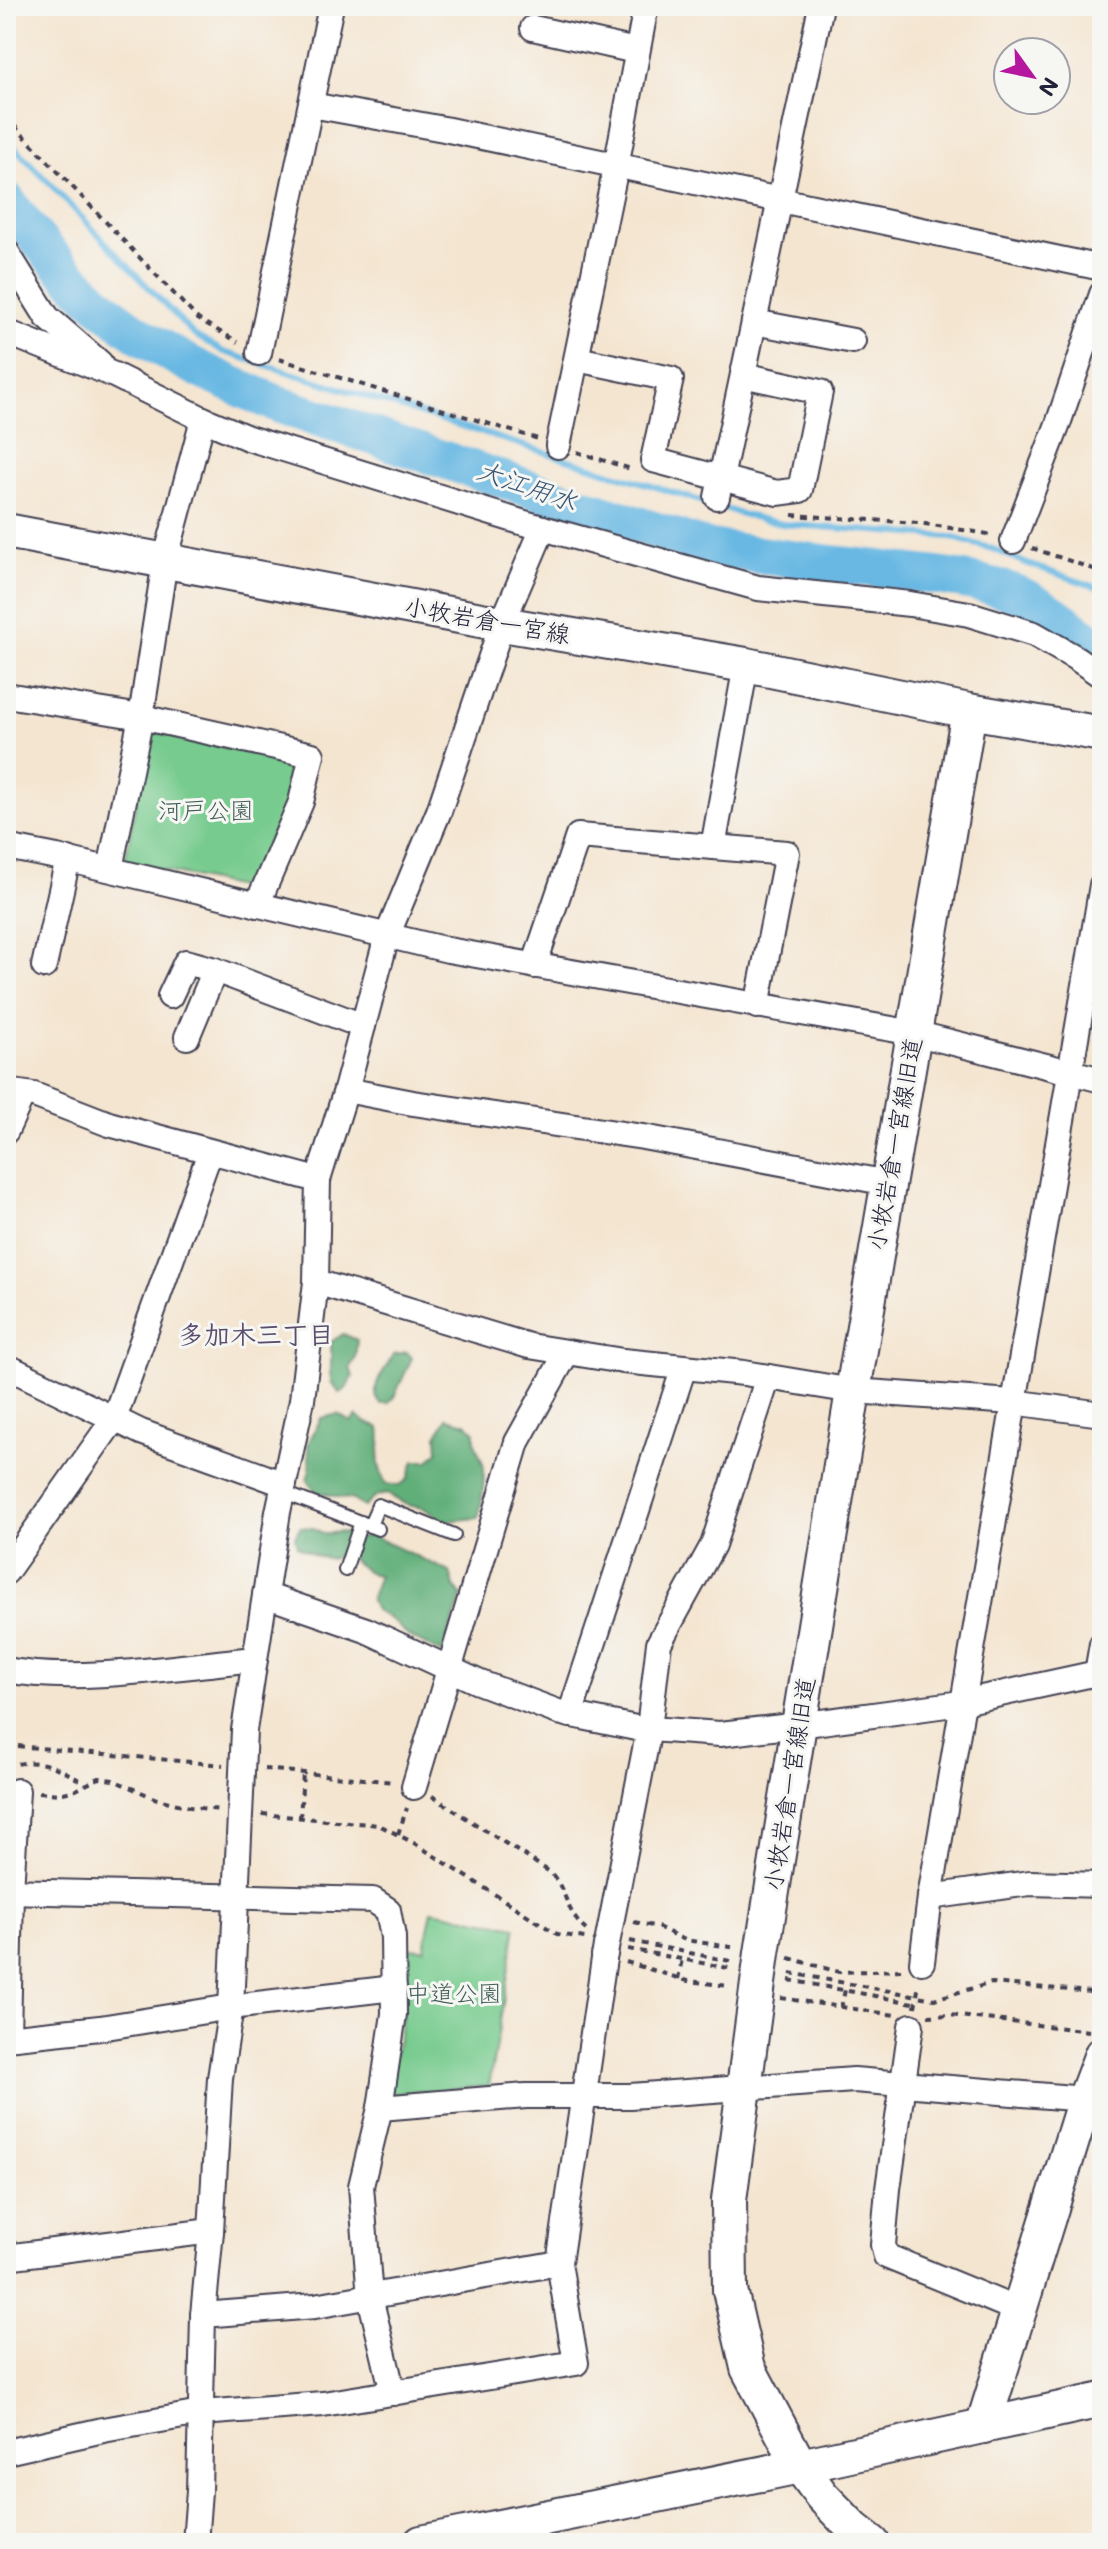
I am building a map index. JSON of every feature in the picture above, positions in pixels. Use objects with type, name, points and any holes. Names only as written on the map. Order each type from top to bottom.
[{"type":"street","points":[[259,353],[331,6]]},
{"type":"street","points":[[558,446],[646,6]]},
{"type":"street","points":[[719,488],[821,6]]},
{"type":"street","points":[[533,28],[636,51]]},
{"type":"street","points":[[311,105],[444,129],[1102,268]]},
{"type":"street","points":[[6,251],[47,317],[114,375]]},
{"type":"street","points":[[1013,541],[1058,424],[1102,294]]},
{"type":"street","points":[[754,322],[853,341]]},
{"type":"street","points":[[6,332],[114,375],[248,438],[543,528],[758,588],[910,604],[969,614],[1034,634],[1102,676]]},
{"type":"street","points":[[577,359],[671,379],[653,460],[719,488],[777,493],[800,490],[820,392],[743,375]]},
{"type":"street","points":[[110,869],[141,717],[165,561],[203,419]]},
{"type":"street","points":[[195,2543],[203,2315],[220,2078],[231,2007],[244,1730],[283,1488],[302,1400],[316,1282],[318,1180],[346,1090],[387,936],[439,811],[502,624],[543,528]]},
{"type":"street","name":"小牧岩倉一宮線","points":[[6,531],[502,624],[746,665],[969,711],[1102,734]]},
{"type":"street","points":[[713,847],[746,665]]},
{"type":"street","points":[[6,695],[141,717],[312,755],[301,802],[257,905]]},
{"type":"street","name":"小牧岩倉一宮線旧道","points":[[872,2543],[822,2496],[800,2466],[748,2368],[730,2290],[729,2200],[762,1953],[853,1391],[969,711]]},
{"type":"street","points":[[534,966],[578,836],[787,853],[757,1006]]},
{"type":"street","points":[[6,847],[68,859],[387,936],[534,966],[914,1033],[1102,1080]]},
{"type":"street","points":[[44,966],[68,859]]},
{"type":"street","points":[[922,1962],[930,1897],[1102,885]]},
{"type":"street","points":[[170,996],[186,962],[363,1026]]},
{"type":"street","points":[[187,1037],[215,970]]},
{"type":"street","points":[[346,1090],[643,1137],[888,1183]]},
{"type":"street","points":[[6,1131],[15,1092],[109,1124],[318,1180]]},
{"type":"street","points":[[6,1572],[114,1419],[210,1152]]},
{"type":"street","points":[[316,1282],[529,1346],[853,1391],[1013,1402],[1102,1414]]},
{"type":"street","points":[[414,1787],[517,1442],[567,1352]]},
{"type":"street","points":[[6,1366],[141,1432],[283,1488]]},
{"type":"street","points":[[570,1715],[684,1367]]},
{"type":"street","points":[[6,2452],[103,2430],[201,2413],[323,2404],[576,2363],[559,2263],[607,1941],[649,1729],[659,1643],[713,1545],[768,1377]]},
{"type":"street","points":[[265,1595],[366,1630],[450,1670],[570,1715],[649,1729],[720,1734],[964,1701],[1100,1672],[1102,1644]]},
{"type":"street","points":[[6,1670],[31,1675],[113,1672],[255,1659]]},
{"type":"street","points":[[17,1791],[8,1891],[7,2038],[394,1988]]},
{"type":"street","points":[[930,1897],[1030,1883],[1102,1885]]},
{"type":"street","points":[[8,1891],[373,1900],[388,1910],[393,1937],[394,2014],[380,2108],[361,2186],[370,2297],[393,2393]]},
{"type":"street","points":[[913,2015],[887,2203],[883,2245],[886,2256],[1020,2311]]},
{"type":"street","points":[[983,2426],[1085,2099],[1102,2054]]},
{"type":"street","points":[[380,2108],[526,2096],[630,2096],[854,2080],[1085,2099]]},
{"type":"street","points":[[6,2257],[211,2231]]},
{"type":"street","points":[[203,2315],[315,2306],[559,2263]]},
{"type":"street","points":[[421,2543],[476,2537],[1102,2400]]},
{"type":"lane","points":[[283,1488],[370,1526]]},
{"type":"lane","points":[[345,1570],[378,1505],[454,1535]]},
{"type":"path","points":[[6,117],[198,319],[259,353],[645,473]]},
{"type":"path","points":[[779,512],[981,531],[1102,572]]},
{"type":"path","points":[[6,1745],[399,1782],[425,1791],[550,1872],[561,1883],[570,1912],[589,1932],[607,1941],[736,1969]]},
{"type":"path","points":[[6,1767],[23,1762],[60,1766],[86,1784]]},
{"type":"path","points":[[300,1818],[303,1773]]},
{"type":"path","points":[[17,1791],[59,1794],[76,1790],[99,1778],[190,1807],[379,1825],[557,1934],[737,1962]]},
{"type":"path","points":[[398,1835],[414,1787]]},
{"type":"path","points":[[678,1979],[682,1959]]},
{"type":"path","points":[[913,2015],[922,1962]]},
{"type":"path","points":[[790,1973],[934,1999],[992,1983],[1102,1993]]},
{"type":"path","points":[[789,1980],[845,1990],[913,2015],[950,2015],[1102,2032]]},
{"type":"path","points":[[841,2008],[845,1990]]},
{"type":"green space","name":"河戸公園","points":[[149,731],[300,763],[248,889],[125,862]]},
{"type":"green space","points":[[343,1334],[357,1340],[355,1359],[350,1367],[353,1377],[340,1393],[331,1383],[331,1342]]},
{"type":"green space","points":[[407,1352],[412,1358],[395,1395],[389,1403],[381,1404],[376,1392],[379,1379],[394,1354]]},
{"type":"green space","points":[[338,1414],[351,1422],[357,1416],[380,1428],[382,1474],[386,1484],[399,1486],[408,1479],[414,1461],[429,1461],[438,1451],[437,1436],[447,1418],[466,1423],[475,1432],[476,1446],[484,1468],[478,1518],[445,1521],[423,1508],[407,1505],[387,1494],[376,1496],[364,1507],[353,1500],[316,1492],[307,1479],[310,1470],[308,1444],[321,1418]]},
{"type":"green space","points":[[300,1527],[313,1528],[324,1534],[339,1532],[362,1538],[371,1535],[450,1572],[454,1586],[462,1596],[442,1653],[408,1636],[393,1621],[375,1610],[370,1600],[379,1575],[368,1572],[342,1553],[331,1559],[297,1546],[295,1536]]},
{"type":"green space","name":"中道公園","points":[[432,1911],[516,1927],[489,2086],[387,2094],[403,2014],[406,1948],[424,1949]]},
{"type":"waterway","points":[[6,138],[194,335],[224,352],[745,515],[782,524],[950,537],[993,549],[1102,589]]},
{"type":"waterway","name":"大江用水","points":[[6,200],[59,265],[137,333],[183,360],[280,405],[704,547],[952,578],[1005,590],[1043,607],[1102,652]]},
{"type":"district","name":"多加木三丁目","points":[[256,1335]]}]
